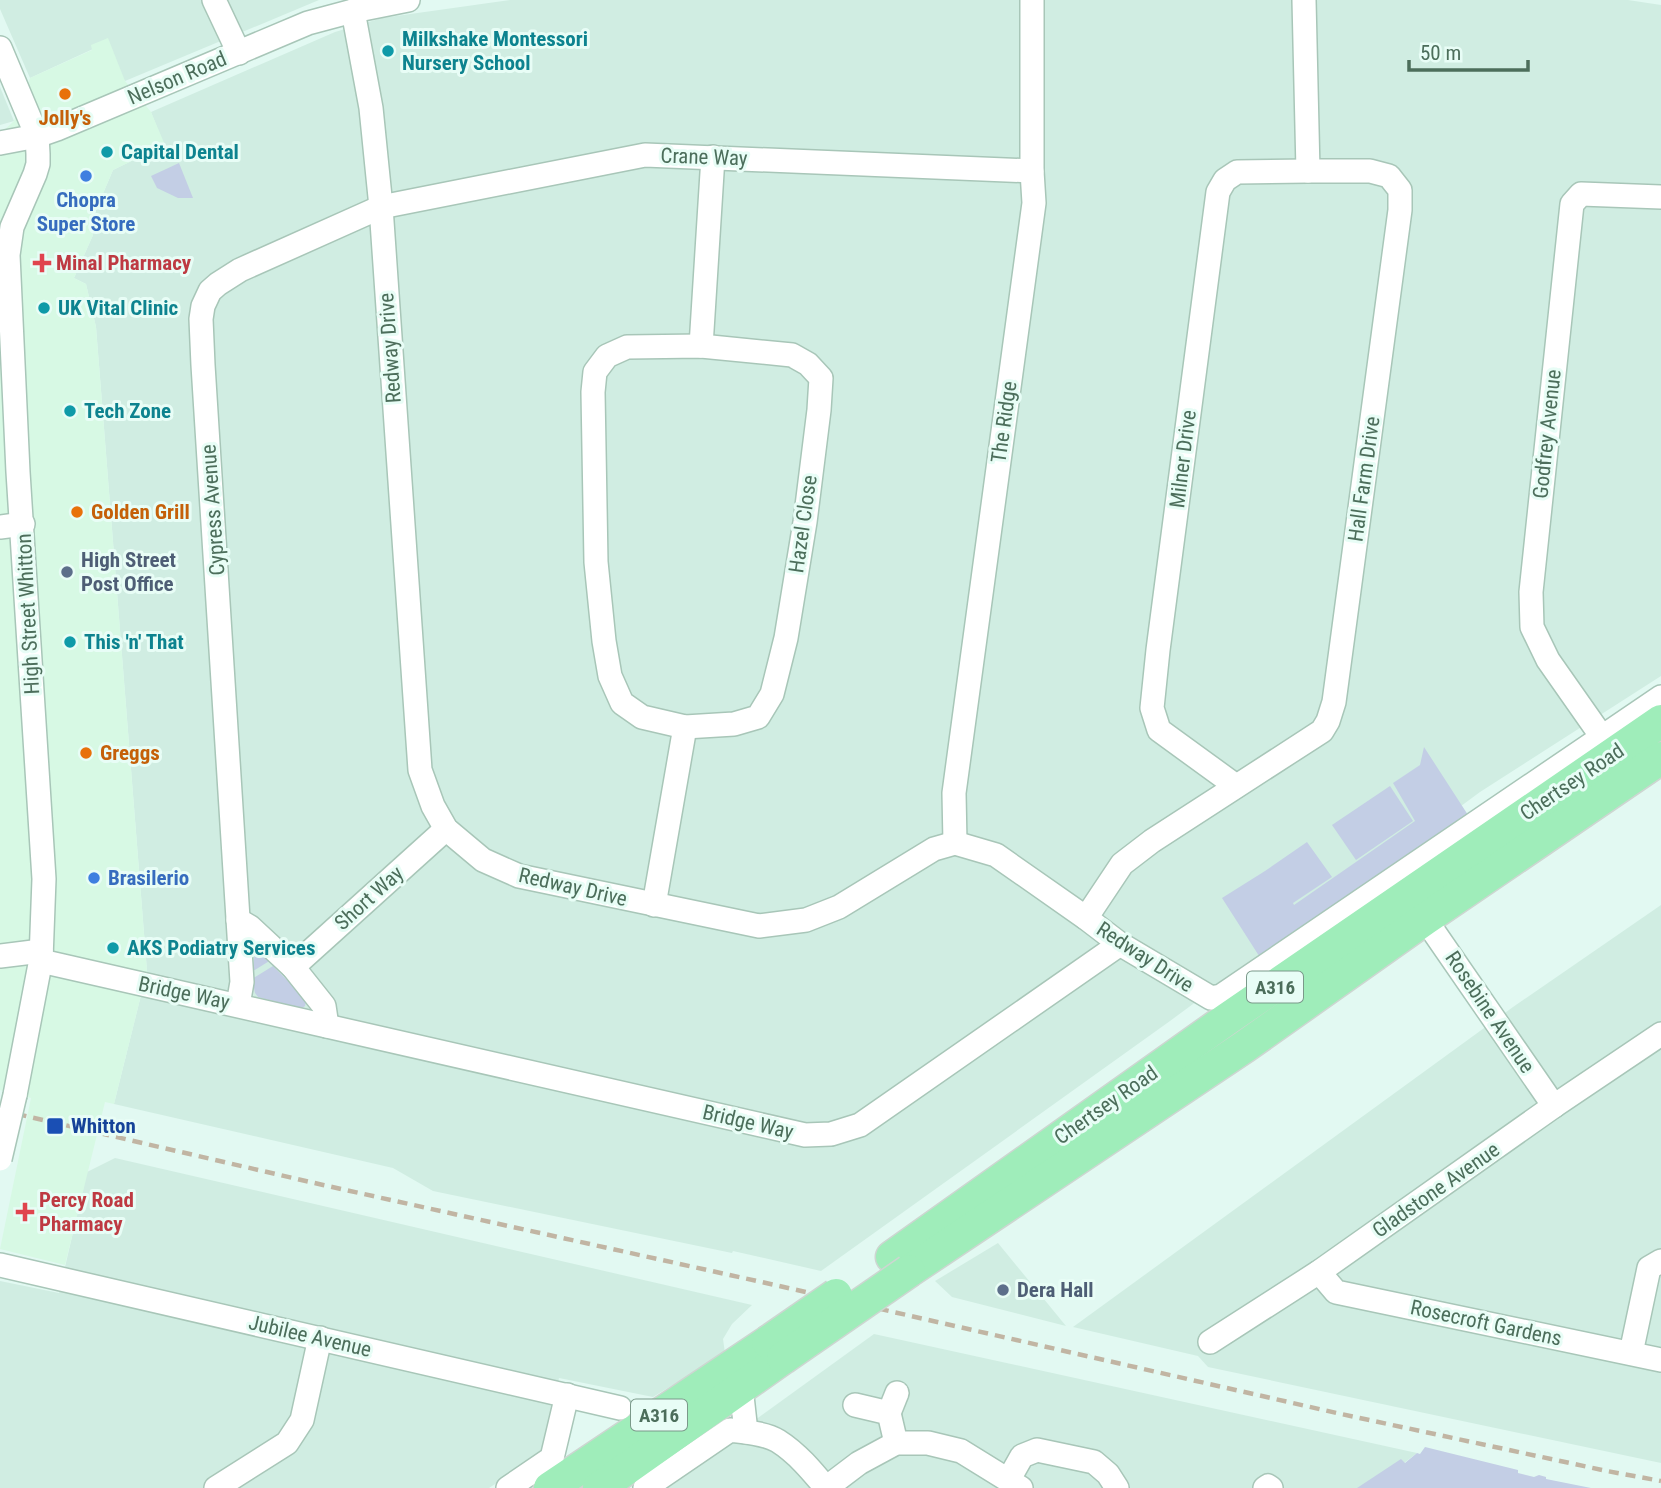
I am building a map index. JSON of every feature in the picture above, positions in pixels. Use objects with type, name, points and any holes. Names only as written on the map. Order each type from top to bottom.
[{"type":"highway","name":"Chertsey Road","points":[[901,1264],[1238,1011],[1661,721]]},
{"type":"highway","name":"Chertsey Road","points":[[550,1488],[776,1350],[901,1264],[1244,1047],[1425,919],[1661,758]]},
{"type":"highway","name":"Chertsey Road","points":[[599,1488],[741,1387],[776,1350]]},
{"type":"street","points":[[214,0],[239,53]]},
{"type":"street","name":"Nelson Road","points":[[0,143],[37,136],[308,23],[408,0]]},
{"type":"street","name":"The Ridge","points":[[955,843],[954,793],[1034,203],[1032,0]]},
{"type":"street","points":[[1304,0],[1308,171]]},
{"type":"street","name":"Redway Drive","points":[[353,11],[371,108],[381,207],[420,770],[433,806],[446,829],[483,860],[519,876],[759,926],[806,920],[839,907],[934,849],[955,843],[996,855],[1120,944],[1211,998],[1221,996],[1602,737]]},
{"type":"street","points":[[0,48],[37,136]]},
{"type":"street","name":"High Street Whitton","points":[[0,1159],[41,956],[44,879],[18,472],[8,255],[12,227],[38,164],[37,136]]},
{"type":"street","name":"Crane Way","points":[[381,207],[645,155],[1032,171]]},
{"type":"street","points":[[701,346],[713,157]]},
{"type":"street","name":"Hall Farm Drive","points":[[1086,918],[1122,864],[1152,841],[1322,731],[1334,702],[1401,190],[1389,176],[1370,171],[1308,171]]},
{"type":"street","name":"Milner Drive","points":[[1236,786],[1159,730],[1152,708],[1157,662],[1217,192],[1224,180],[1237,172],[1308,171]]},
{"type":"street","name":"Godfrey Avenue","points":[[1602,737],[1548,660],[1532,627],[1531,592],[1572,204],[1581,194],[1661,197]]},
{"type":"street","name":"Cypress Avenue","points":[[238,1005],[242,982],[203,365],[203,306],[210,291],[240,270],[381,207]]},
{"type":"street","name":"Hazel Close","points":[[627,346],[701,346],[792,355],[808,364],[821,378],[804,522],[786,638],[772,694],[758,717],[734,724],[685,727],[642,717],[622,703],[610,677],[596,562],[593,393],[595,372],[607,356],[627,346]]},
{"type":"street","points":[[0,527],[23,524]]},
{"type":"street","points":[[1602,737],[1661,697]]},
{"type":"street","points":[[654,905],[685,727]]},
{"type":"street","name":"Short Way","points":[[293,967],[446,829]]},
{"type":"street","name":"Rosebine Avenue","points":[[1425,919],[1554,1106]]},
{"type":"street","points":[[238,920],[250,927],[293,967],[324,1006],[327,1026]]},
{"type":"street","name":"Bridge Way","points":[[0,956],[41,956],[327,1026],[805,1135],[831,1134],[860,1125],[1120,944]]},
{"type":"street","name":"Gladstone Avenue","points":[[1210,1342],[1319,1272],[1661,1034]]},
{"type":"street","points":[[1631,1353],[1649,1268],[1661,1261]]},
{"type":"street","name":"Jubilee Avenue","points":[[0,1265],[620,1408]]},
{"type":"street","name":"Rosecroft Gardens","points":[[1319,1272],[1336,1292],[1661,1360]]},
{"type":"street","points":[[215,1488],[287,1443],[302,1420],[320,1338]]},
{"type":"street","points":[[741,1387],[746,1432]]},
{"type":"street","points":[[508,1488],[552,1458],[567,1395]]},
{"type":"street","points":[[855,1405],[893,1403],[896,1443]]},
{"type":"street","points":[[645,1488],[730,1430],[777,1440],[807,1465],[826,1488],[859,1463],[896,1443],[928,1443],[961,1451],[1015,1484],[1023,1456],[1037,1450],[1094,1462],[1108,1474],[1117,1488]]},
{"type":"street","points":[[1265,1488],[1271,1488]]},
{"type":"shaded area","points":[[0,0],[319,0],[125,81],[93,49],[30,78],[0,9]]},
{"type":"shaded area","points":[[510,0],[1628,0],[1661,5],[1661,676],[1480,792],[1170,1021],[821,1271],[433,1191],[393,1168],[114,1104],[147,971],[96,327],[86,284],[74,278],[93,235],[90,224],[113,170],[164,145],[151,112],[335,32],[382,18]]},
{"type":"shaded area","points":[[108,38],[125,81],[151,112],[165,145],[113,170],[90,224],[93,235],[74,278],[86,284],[96,327],[147,971],[114,1104],[105,1102],[65,1265],[0,1249],[31,1098],[0,1090],[0,134],[14,121],[30,78],[92,50],[91,45]]},
{"type":"shaded area","points":[[0,87],[14,121],[0,125]]},
{"type":"shaded area","points":[[179,163],[193,198],[178,198],[157,188],[151,176]]},
{"type":"shaded area","points":[[1424,747],[1468,815],[1261,959],[1222,898],[1307,842],[1332,877],[1293,903],[1294,905],[1415,821],[1393,783],[1420,765]]},
{"type":"shaded area","points":[[1390,786],[1413,821],[1356,860],[1332,825]]},
{"type":"shaded area","points":[[1661,905],[1661,1463],[1208,1367],[1198,1356],[1073,1327],[1513,1007]]},
{"type":"shaded area","points":[[261,949],[271,960],[253,971],[255,950]]},
{"type":"shaded area","points":[[273,966],[306,1002],[301,1009],[258,997],[255,993],[252,979]]},
{"type":"shaded area","points":[[115,1158],[752,1305],[732,1324],[723,1339],[725,1353],[653,1397],[559,1378],[542,1453],[489,1488],[0,1488],[0,1281],[59,1293],[87,1172]]},
{"type":"shaded area","points":[[998,1243],[1066,1326],[952,1297],[935,1281]]},
{"type":"shaded area","points":[[874,1334],[1417,1453],[1372,1488],[661,1488]]},
{"type":"shaded area","points":[[1425,1447],[1518,1470],[1518,1473],[1534,1477],[1539,1475],[1546,1479],[1591,1488],[1357,1488],[1401,1459],[1405,1463],[1417,1453],[1420,1454]]},
{"type":"railway","points":[[0,1110],[1341,1414],[1661,1481]]},
{"type":"place","name":"Milkshake Montessori Nursery School","points":[[388,51]]},
{"type":"place","name":"Jolly's","points":[[65,94]]},
{"type":"place","name":"Capital Dental","points":[[107,152]]},
{"type":"place","name":"Chopra Super Store","points":[[86,176]]},
{"type":"place","name":"Minal Pharmacy","points":[[42,263]]},
{"type":"place","name":"UK Vital Clinic","points":[[44,308]]},
{"type":"place","name":"Tech Zone","points":[[70,411]]},
{"type":"place","name":"Golden Grill","points":[[77,512]]},
{"type":"place","name":"High Street Post Office","points":[[67,572]]},
{"type":"place","name":"This 'n' That","points":[[70,642]]},
{"type":"place","name":"Greggs","points":[[86,753]]},
{"type":"place","name":"Brasilerio","points":[[94,878]]},
{"type":"place","name":"AKS Podiatry Services","points":[[113,948]]},
{"type":"place","name":"Whitton","points":[[55,1126]]},
{"type":"place","name":"Percy Road Pharmacy","points":[[25,1212]]},
{"type":"place","name":"Dera Hall","points":[[1003,1290]]}]
